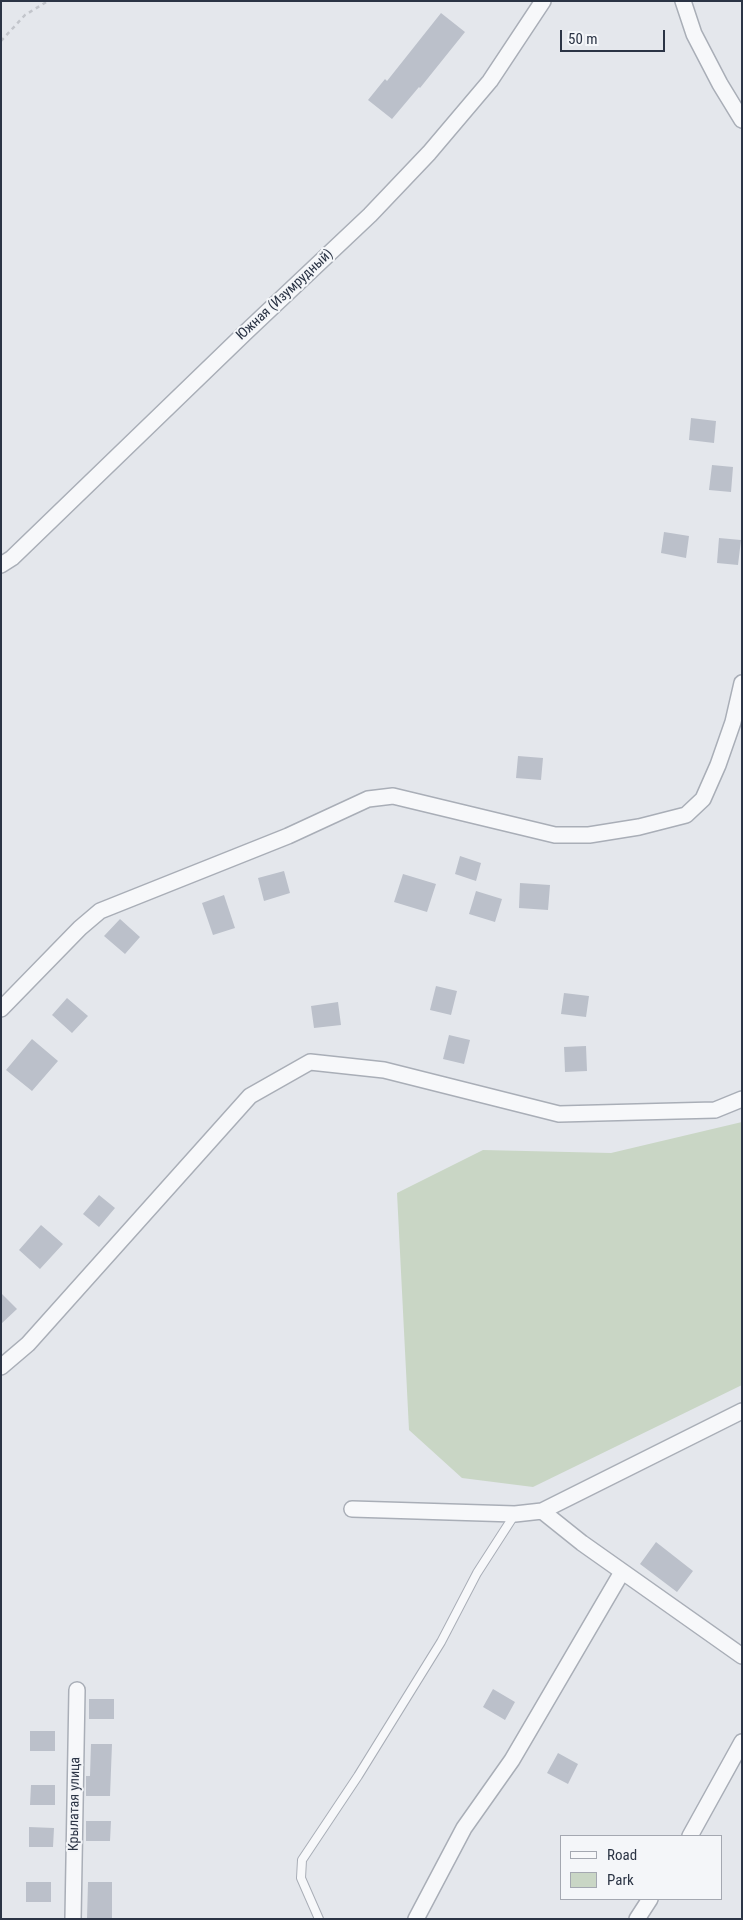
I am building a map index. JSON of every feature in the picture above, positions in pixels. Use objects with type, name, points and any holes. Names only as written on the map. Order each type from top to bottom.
[{"type":"street","name":"Южная (Изумрудный)","points":[[1,565],[12,558],[376,208],[429,153],[490,81],[543,1]]},
{"type":"street","points":[[683,1],[694,34],[720,84],[742,120]]},
{"type":"street","points":[[1,1009],[80,928],[100,911],[288,836],[368,799],[393,796],[555,835],[598,833],[639,827],[686,815],[703,799],[718,765],[733,722],[742,683]]},
{"type":"street","points":[[1,1367],[28,1344],[250,1096],[310,1062],[384,1070],[559,1114],[715,1110],[742,1099]]},
{"type":"street","points":[[352,1509],[515,1514],[542,1511],[742,1411]]},
{"type":"street","points":[[542,1511],[552,1521],[622,1572],[742,1656]]},
{"type":"street","points":[[416,1919],[464,1828],[512,1760],[622,1572]]},
{"type":"street","name":"Крылатая улица","points":[[73,1919],[77,1690]]},
{"type":"street","points":[[691,1835],[742,1742]]},
{"type":"street","points":[[638,1919],[649,1900]]},
{"type":"lane","points":[[319,1919],[301,1878],[302,1860],[426,1668],[477,1573],[515,1514]]},
{"type":"path","points":[[1,41],[25,15],[48,1]]},
{"type":"green space","points":[[742,1122],[742,1385],[533,1487],[462,1478],[409,1430],[397,1193],[483,1150],[611,1153]]},
{"type":"building","points":[[441,13],[465,32],[420,88],[392,119],[368,100],[385,79],[387,81]]},
{"type":"building","points":[[691,418],[716,421],[714,443],[689,440]]},
{"type":"building","points":[[712,465],[733,467],[731,492],[709,490]]},
{"type":"building","points":[[664,532],[689,536],[686,558],[661,553]]},
{"type":"building","points":[[719,538],[741,540],[738,565],[717,563]]},
{"type":"building","points":[[518,756],[543,758],[541,780],[516,778]]},
{"type":"building","points":[[460,856],[481,863],[476,881],[455,874]]},
{"type":"building","points":[[284,871],[290,893],[264,901],[258,878]]},
{"type":"building","points":[[403,874],[436,884],[427,912],[394,902]]},
{"type":"building","points":[[520,883],[550,885],[548,910],[519,908]]},
{"type":"building","points":[[476,891],[502,899],[495,922],[469,914]]},
{"type":"building","points":[[224,895],[235,928],[213,935],[202,903]]},
{"type":"building","points":[[120,919],[140,937],[125,954],[104,936]]},
{"type":"building","points":[[436,986],[457,991],[451,1015],[430,1010]]},
{"type":"building","points":[[564,993],[589,996],[586,1017],[561,1014]]},
{"type":"building","points":[[67,998],[88,1016],[72,1033],[52,1015]]},
{"type":"building","points":[[338,1002],[341,1025],[314,1028],[311,1006]]},
{"type":"building","points":[[449,1035],[470,1040],[464,1064],[443,1059]]},
{"type":"building","points":[[32,1039],[58,1061],[32,1091],[6,1070]]},
{"type":"building","points":[[586,1046],[587,1071],[565,1072],[564,1047]]},
{"type":"building","points":[[99,1195],[115,1208],[99,1227],[83,1214]]},
{"type":"building","points":[[41,1225],[63,1244],[40,1269],[19,1250]]},
{"type":"building","points":[[1,1293],[17,1309],[1,1324]]},
{"type":"building","points":[[656,1542],[693,1571],[677,1592],[640,1564]]},
{"type":"building","points":[[493,1689],[515,1702],[505,1720],[483,1707]]},
{"type":"building","points":[[89,1699],[114,1699],[114,1719],[89,1719]]},
{"type":"building","points":[[30,1731],[55,1731],[55,1751],[30,1751]]},
{"type":"building","points":[[91,1744],[112,1744],[110,1796],[86,1796],[86,1776],[90,1776]]},
{"type":"building","points":[[558,1753],[578,1764],[568,1784],[547,1773]]},
{"type":"building","points":[[31,1785],[55,1785],[55,1805],[30,1805]]},
{"type":"building","points":[[86,1821],[111,1821],[110,1841],[86,1841]]},
{"type":"building","points":[[29,1827],[54,1828],[53,1847],[29,1847]]},
{"type":"building","points":[[26,1882],[51,1882],[51,1902],[26,1902]]},
{"type":"building","points":[[88,1882],[112,1882],[112,1919],[87,1919]]}]
